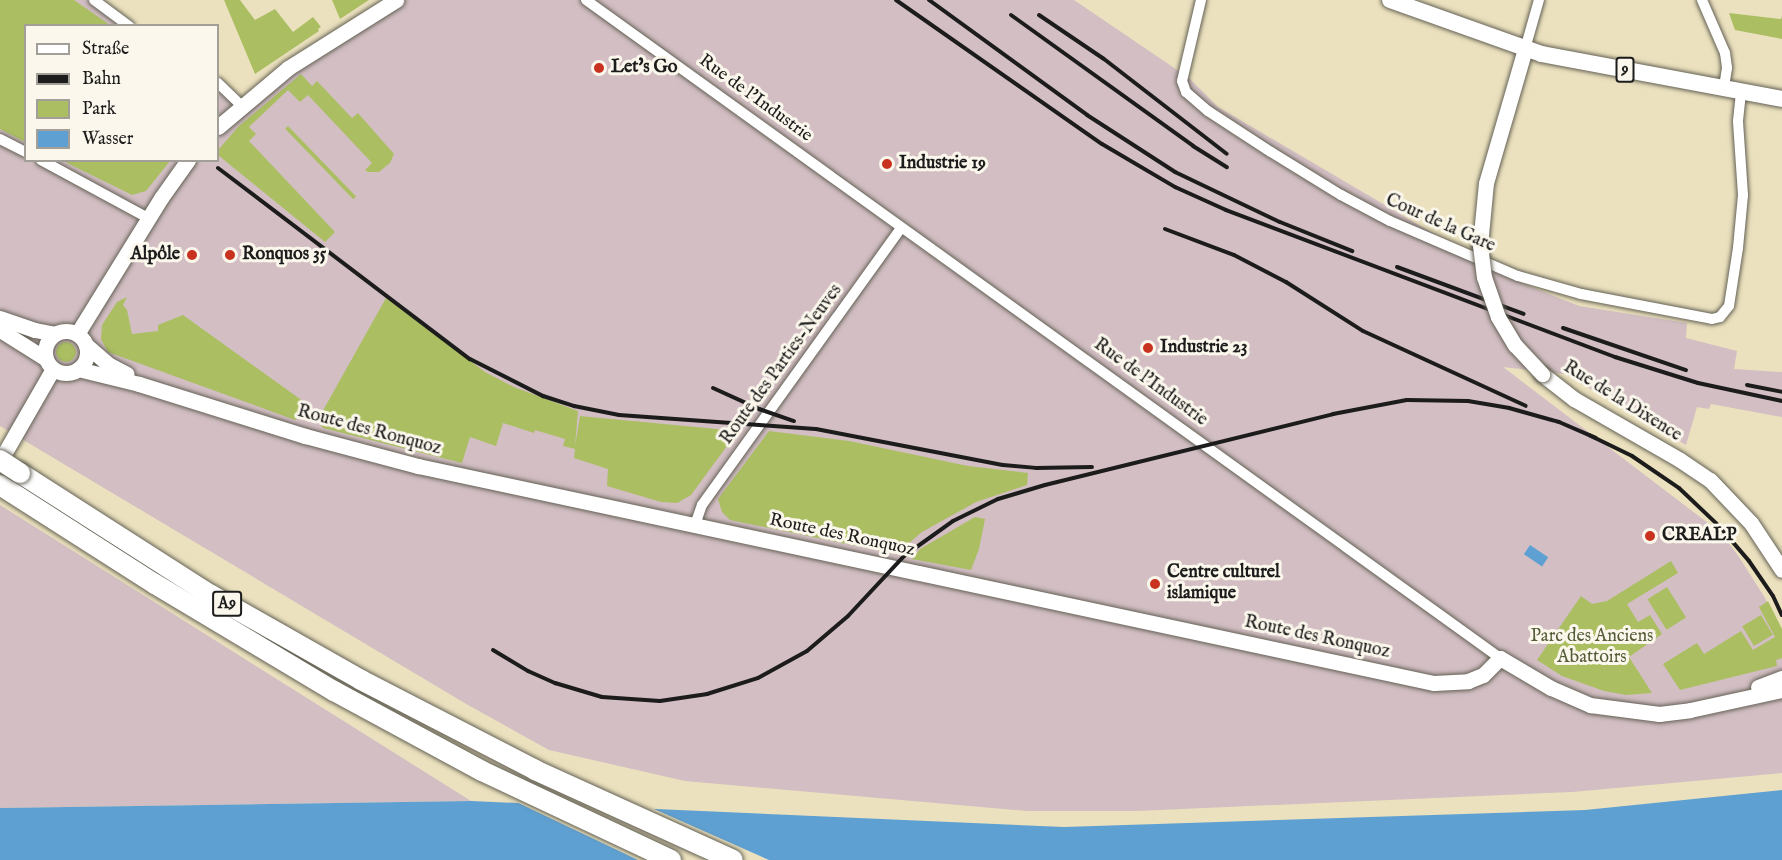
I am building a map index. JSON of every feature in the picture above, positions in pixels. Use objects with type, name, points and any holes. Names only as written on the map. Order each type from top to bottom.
[{"type":"highway","name":"A9","points":[[0,461],[211,595],[298,646],[441,723],[583,793],[733,860]]},
{"type":"highway","name":"A9","points":[[5,488],[209,617],[413,735],[556,808],[671,860]]},
{"type":"main road","name":"9","points":[[1390,0],[1525,49],[1782,99]]},
{"type":"street","points":[[94,0],[126,24]]},
{"type":"street","points":[[219,126],[241,105],[288,68],[396,0]]},
{"type":"street","name":"Rue de l'Industrie","points":[[586,0],[1500,658],[1559,692],[1590,705],[1613,709],[1674,713],[1782,690]]},
{"type":"street","name":"Cour de la Gare","points":[[1201,0],[1182,81],[1186,92],[1194,100],[1271,152],[1341,195],[1462,253],[1518,276],[1581,294],[1712,319],[1720,317],[1729,306],[1741,221],[1743,179],[1738,121],[1741,92]]},
{"type":"street","name":"Rue de la Dixence","points":[[1539,0],[1486,183],[1480,245],[1484,277],[1498,317],[1515,345],[1542,374],[1574,399],[1680,460],[1710,480],[1751,523],[1782,570]]},
{"type":"street","points":[[1702,0],[1725,53],[1727,68],[1724,88]]},
{"type":"street","points":[[219,84],[241,105]]},
{"type":"street","points":[[0,139],[24,151]]},
{"type":"street","points":[[45,162],[148,218]]},
{"type":"street","points":[[0,330],[64,373],[78,369],[86,360],[81,339],[148,218],[187,162]]},
{"type":"street","name":"Route des Parties-Neuves","points":[[695,525],[702,505],[902,228]]},
{"type":"street","points":[[0,318],[35,330],[55,333],[66,331],[81,339]]},
{"type":"street","points":[[0,461],[50,364],[46,345],[55,333]]},
{"type":"street","name":"Route des Ronquoz","points":[[81,339],[108,364],[174,395]]},
{"type":"street","name":"Route des Ronquoz","points":[[78,369],[174,395],[305,436],[418,466],[1434,683],[1468,681],[1483,675],[1500,658]]},
{"type":"street","name":"Rue de l'Industrie","points":[[1722,702],[1782,678]]},
{"type":"shaded area","points":[[0,0],[94,0],[128,24],[24,24],[24,162],[219,162],[219,84],[241,105],[396,0],[1074,0],[1189,78],[1218,107],[1509,278],[1579,306],[1687,323],[1686,338],[1737,351],[1734,369],[1782,372],[1782,417],[1711,404],[1709,409],[1697,407],[1686,445],[1565,374],[1503,367],[1721,533],[1739,557],[1765,598],[1782,635],[1782,773],[1572,792],[1137,811],[1028,811],[685,781],[549,750],[468,705],[0,426]]},
{"type":"shaded area","points":[[0,505],[471,801],[0,808]]},
{"type":"green space","points":[[0,0],[74,0],[109,24],[24,24],[24,141],[0,129]]},
{"type":"green space","points":[[224,0],[240,0],[255,20],[275,9],[293,32],[313,17],[321,27],[319,31],[255,74]]},
{"type":"green space","points":[[332,0],[369,0],[340,19]]},
{"type":"green space","points":[[1729,13],[1781,19],[1782,16],[1782,39],[1735,30]]},
{"type":"green space","points":[[301,74],[312,86],[317,81],[352,118],[358,113],[394,154],[390,163],[379,172],[368,172],[365,170],[372,163],[308,95],[300,102],[288,90],[249,127],[256,134],[249,141],[335,232],[325,242],[219,156],[219,149],[239,126]]},
{"type":"green space","points":[[288,126],[356,196],[353,199],[285,129]]},
{"type":"green space","points":[[65,162],[169,162],[146,191],[132,195]]},
{"type":"green space","points":[[127,297],[123,305],[127,310],[132,334],[158,331],[158,325],[183,315],[307,404],[303,414],[295,420],[108,352],[101,339],[102,325],[117,302]]},
{"type":"green space","points":[[386,298],[485,372],[514,387],[578,411],[575,446],[580,416],[738,431],[691,495],[677,503],[661,502],[607,486],[608,469],[574,458],[575,449],[563,446],[565,439],[535,430],[534,433],[503,423],[496,446],[470,437],[462,463],[323,428],[319,422],[321,414]]},
{"type":"green space","points":[[66,342],[73,345],[76,352],[73,359],[66,362],[59,359],[56,352],[59,345]]},
{"type":"green space","points":[[769,431],[849,441],[968,466],[1028,473],[1027,485],[976,502],[922,532],[896,554],[730,520],[722,512],[718,499]]},
{"type":"green space","points":[[975,517],[985,519],[979,549],[971,570],[912,559],[920,549]]},
{"type":"green space","name":"Parc des Anciens Abattoirs","points":[[1671,561],[1678,573],[1627,604],[1638,622],[1650,615],[1662,634],[1629,657],[1652,693],[1626,695],[1604,691],[1562,676],[1537,660],[1581,596],[1592,604],[1607,601]]},
{"type":"green space","points":[[1667,587],[1686,618],[1667,630],[1647,599]]},
{"type":"green space","name":"Parc des Anciens Abattoirs","points":[[1768,601],[1782,629],[1782,658],[1776,660],[1777,666],[1680,690],[1663,664],[1697,643],[1704,654],[1741,631],[1753,650],[1775,637],[1759,607]]},
{"type":"green space","points":[[1761,615],[1773,635],[1754,646],[1742,626]]},
{"type":"water","points":[[1530,545],[1548,557],[1542,566],[1524,554]]},
{"type":"water","points":[[1782,790],[1782,860],[0,860],[0,808],[471,801],[1064,827],[1585,810]]},
{"type":"pier","points":[[510,799],[645,805],[769,860],[638,860]]},
{"type":"railway","points":[[896,0],[1102,144],[1175,187],[1226,210],[1615,357],[1698,383],[1782,401]]},
{"type":"railway","points":[[929,0],[1087,115],[1175,172],[1280,222],[1352,251]]},
{"type":"railway","points":[[1011,15],[1193,146],[1227,167]]},
{"type":"railway","points":[[1039,15],[1104,59],[1227,154]]},
{"type":"railway","points":[[218,168],[470,359],[543,396],[574,406],[619,415],[816,429],[1003,465],[1036,468],[1092,467]]},
{"type":"railway","points":[[1165,229],[1234,255],[1286,282],[1363,331],[1526,406]]},
{"type":"railway","points":[[1397,267],[1524,314]]},
{"type":"railway","points":[[1563,328],[1686,370]]},
{"type":"railway","points":[[1747,385],[1782,392]]},
{"type":"railway","points":[[713,388],[759,409],[794,421]]},
{"type":"railway","points":[[493,650],[528,671],[555,683],[602,697],[660,701],[707,694],[758,678],[807,651],[848,616],[904,556],[953,521],[998,499],[1045,485],[1333,414],[1407,400],[1468,401],[1509,408],[1559,422],[1596,438]]},
{"type":"railway","points":[[1589,435],[1632,456],[1679,488],[1719,526],[1749,561],[1773,596],[1782,615]]},
{"type":"place","name":"Let's Go","points":[[599,68]]},
{"type":"place","name":"Industrie 19","points":[[887,164]]},
{"type":"place","name":"Alpôle","points":[[192,255]]},
{"type":"place","name":"Ronquos 35","points":[[230,255]]},
{"type":"place","name":"Industrie 23","points":[[1148,348]]},
{"type":"place","name":"CREALP","points":[[1650,536]]},
{"type":"place","name":"Centre culturel islamique","points":[[1155,584]]}]
